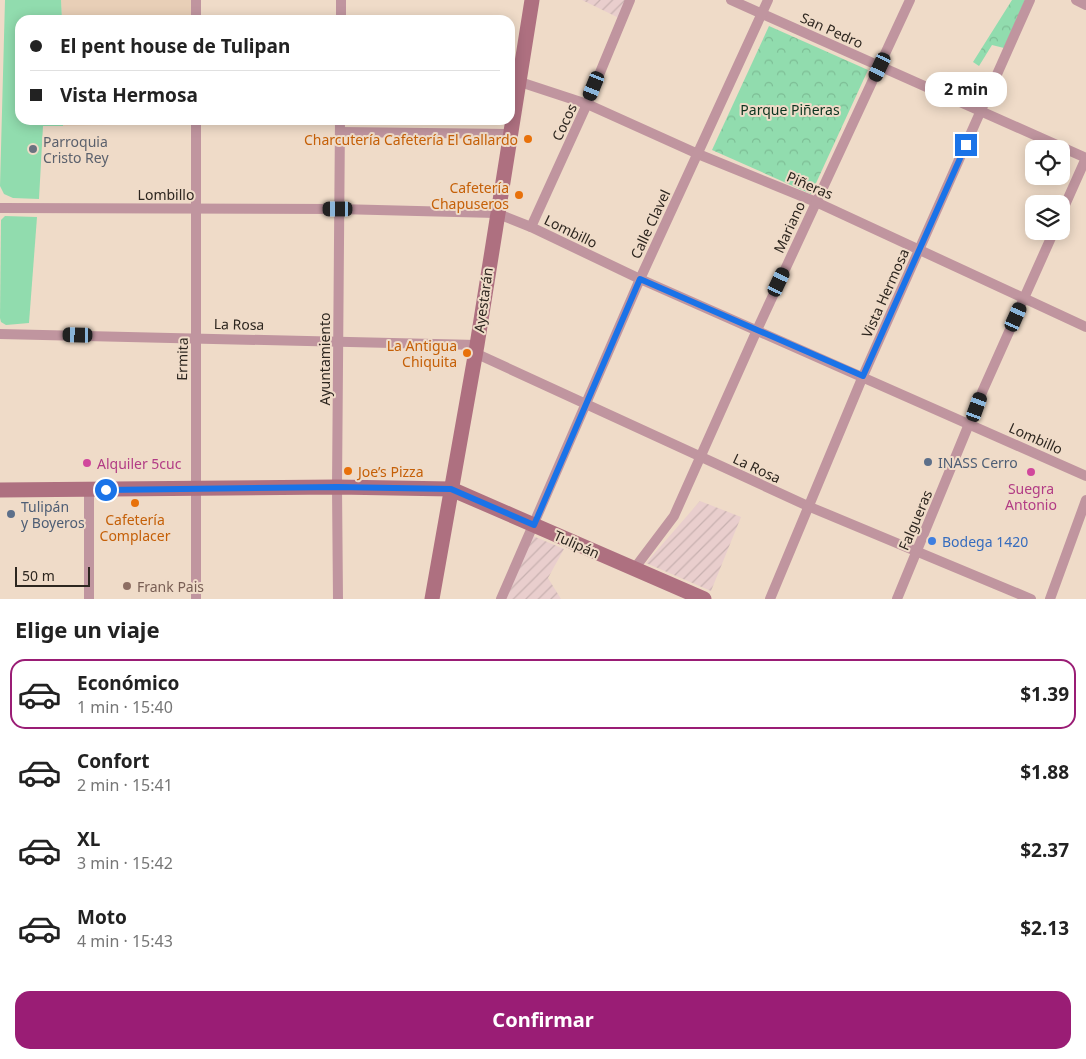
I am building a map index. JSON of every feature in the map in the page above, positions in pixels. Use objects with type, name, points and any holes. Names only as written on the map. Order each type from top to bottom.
[{"type":"street","points":[[196,0],[196,15]]},
{"type":"street","points":[[341,0],[341,15]]},
{"type":"street","name":"Ayestarán","points":[[516,71],[532,0]]},
{"type":"street","name":"Cocos","points":[[531,227],[587,104],[630,0]]},
{"type":"street","name":"San Pedro","points":[[731,0],[1086,158]]},
{"type":"street","name":"Calle Clavel","points":[[501,599],[640,279],[768,0]]},
{"type":"street","name":"Mariano","points":[[634,569],[674,516],[699,456],[910,0]]},
{"type":"street","name":"Vista Hermosa","points":[[770,599],[810,507],[863,376],[1030,0]]},
{"type":"street","points":[[1076,0],[1086,4]]},
{"type":"street","name":"Piñeras","points":[[516,71],[698,154],[816,202],[1086,328]]},
{"type":"street","name":"Ermita","points":[[196,125],[194,489],[196,599]]},
{"type":"street","name":"Ayuntamiento","points":[[338,599],[338,209],[340,125]]},
{"type":"street","name":"Ayestarán","points":[[432,599],[476,349],[511,125]]},
{"type":"street","points":[[340,132],[510,134]]},
{"type":"street","points":[[1069,195],[1086,158]]},
{"type":"street","name":"Lombillo","points":[[0,208],[338,209],[496,213],[531,227],[640,279],[1086,476]]},
{"type":"street","name":"Falgueras","points":[[897,599],[1050,240]]},
{"type":"street","name":"La Rosa","points":[[0,334],[338,340],[476,349],[587,404],[810,507],[916,553],[1031,599]]},
{"type":"street","name":"Tulipán","points":[[0,490],[337,487],[451,489],[704,599]]},
{"type":"street","points":[[89,490],[89,599]]},
{"type":"street","points":[[1050,599],[1086,500]]},
{"type":"shaded area","points":[[61,0],[194,0],[194,15],[62,15]]},
{"type":"shaded area","points":[[582,0],[627,0],[619,18]]},
{"type":"shaded area","points":[[63,125],[119,125],[63,126]]},
{"type":"shaded area","points":[[700,501],[741,517],[711,591],[646,563]]},
{"type":"shaded area","points":[[533,536],[564,549],[548,578],[561,599],[506,599]]},
{"type":"green space","points":[[5,0],[61,0],[62,15],[15,15],[15,125],[63,126],[43,126],[39,199],[13,198],[4,194],[0,186]]},
{"type":"green space","points":[[1012,0],[1025,0],[1004,48],[992,45],[979,66],[973,62]]},
{"type":"green space","name":"Parque Piñeras","points":[[769,26],[868,70],[811,194],[712,150]]},
{"type":"green space","points":[[5,216],[37,217],[29,323],[6,325],[1,322],[0,318],[1,220]]},
{"type":"place","name":"Charcutería Cafetería El Gallardo","points":[[528,139]]},
{"type":"place","name":"Parroquia Cristo Rey","points":[[33,149]]},
{"type":"place","name":"Cafetería Chapuseros","points":[[519,195]]},
{"type":"place","name":"La Antigua Chiquita","points":[[467,353]]},
{"type":"place","name":"INASS Cerro","points":[[928,462]]},
{"type":"place","name":"Alquiler 5cuc","points":[[87,463]]},
{"type":"place","name":"Joe’s Pizza","points":[[348,471]]},
{"type":"place","name":"Suegra Antonio","points":[[1031,472]]},
{"type":"place","name":"Cafetería Complacer","points":[[135,503]]},
{"type":"place","name":"Tulipán y Boyeros","points":[[11,514]]},
{"type":"place","name":"Bodega 1420","points":[[932,541]]},
{"type":"place","name":"Frank Pais","points":[[127,586]]},
{"type":"route","points":[[106,490],[337,487],[451,489],[534,525],[640,279],[863,376],[966,145]]}]
